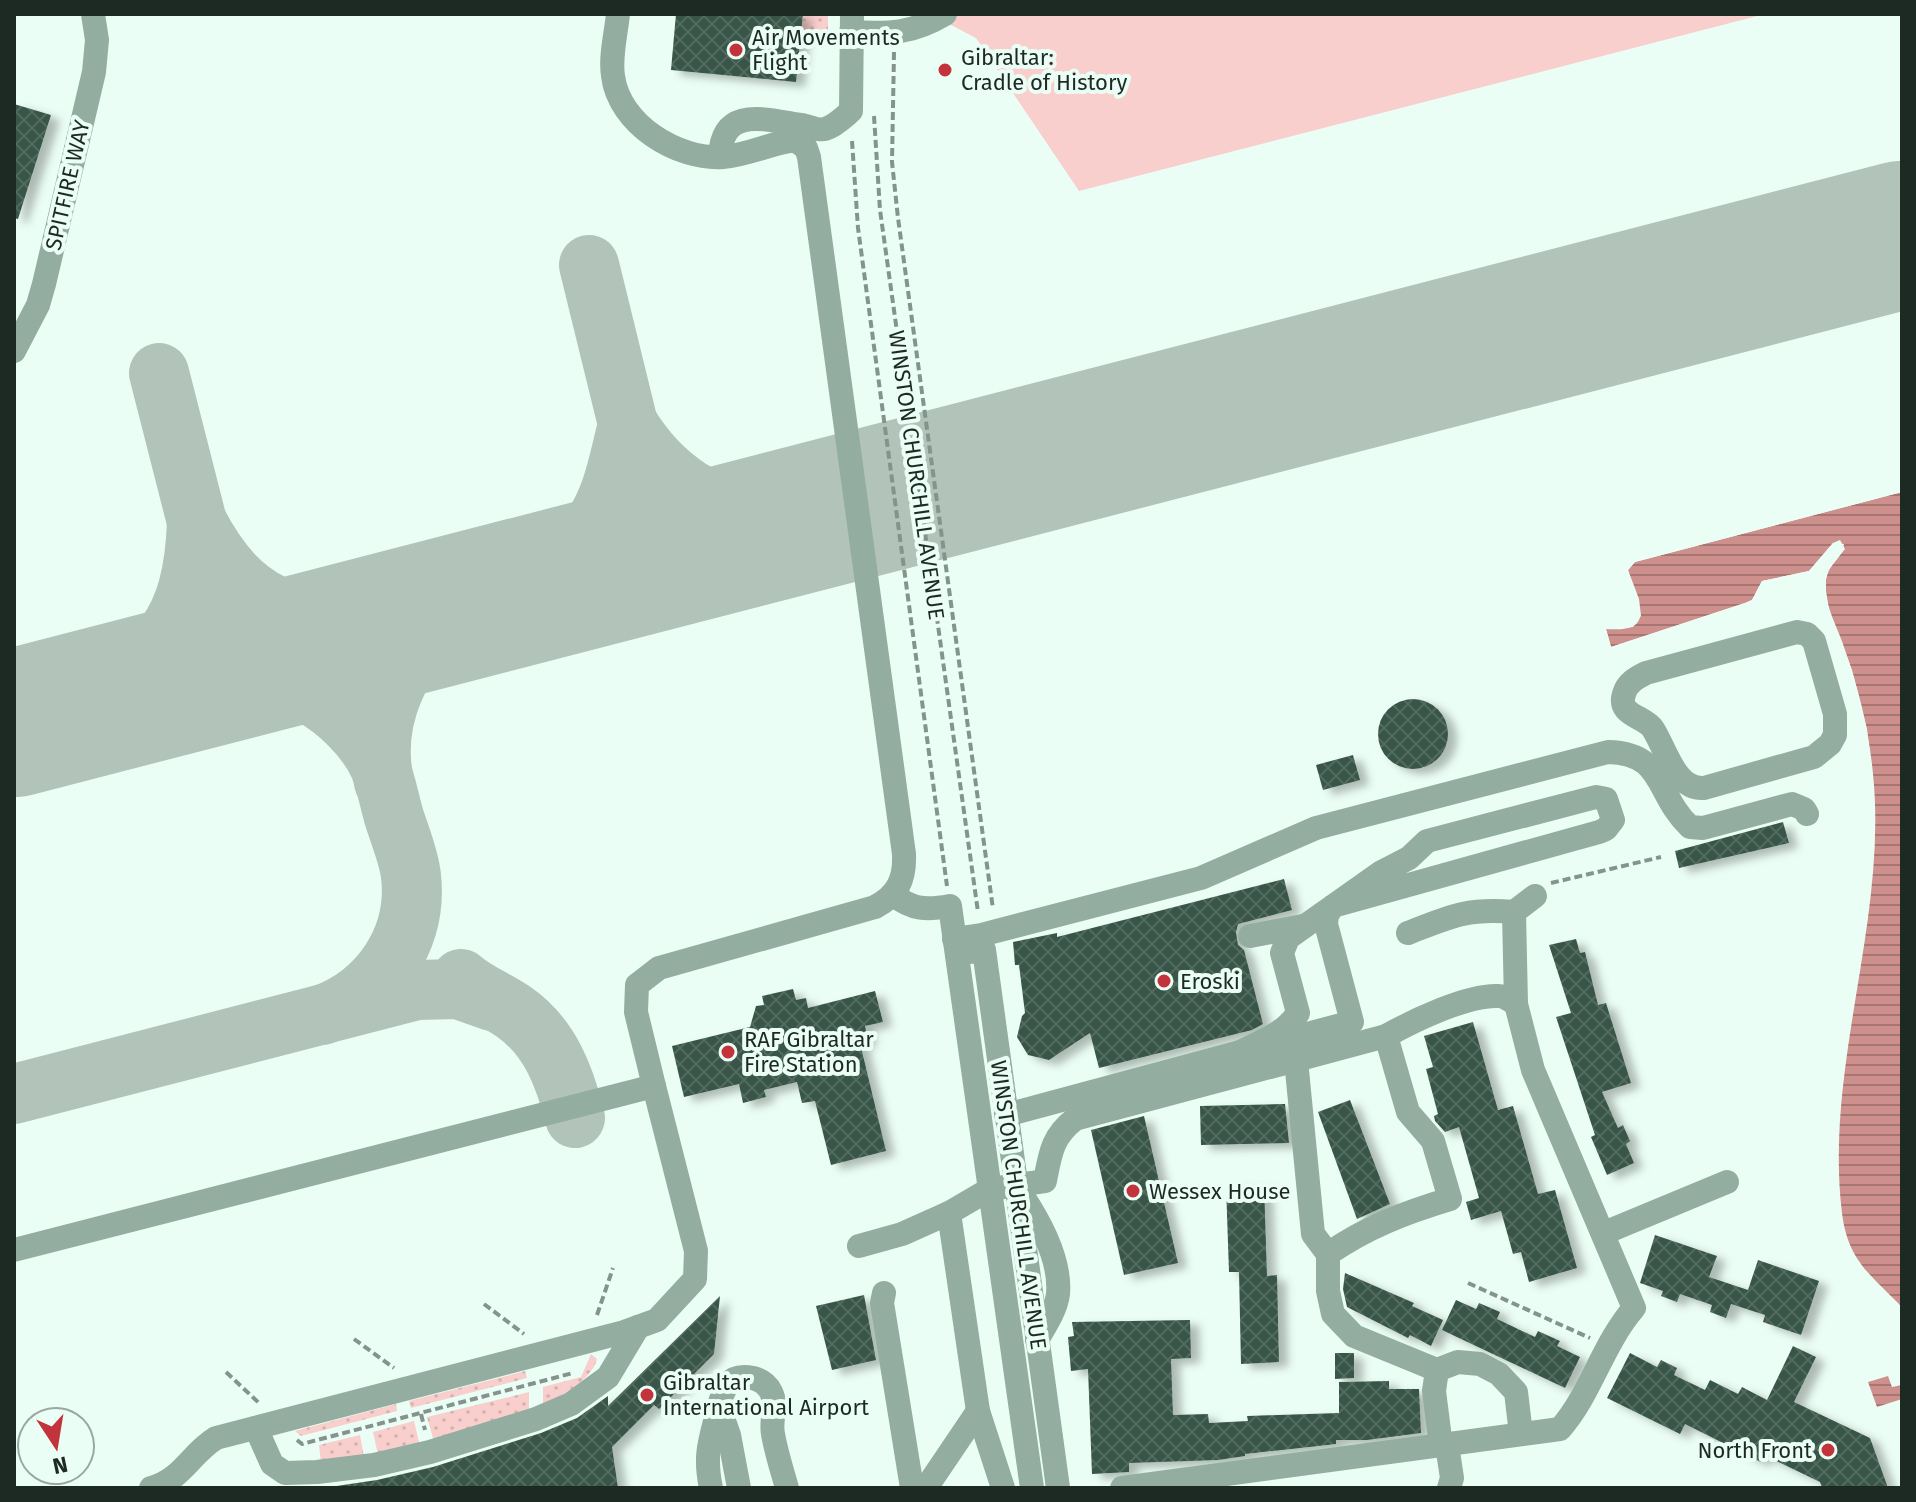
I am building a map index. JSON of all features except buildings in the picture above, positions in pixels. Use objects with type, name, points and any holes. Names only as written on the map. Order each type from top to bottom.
[{"type":"street","name":"SPITFIRE WAY","points":[[14,351],[38,305],[94,72],[97,40],[93,14]]},
{"type":"street","points":[[151,1488],[166,1484],[179,1475],[203,1446],[216,1438],[657,1320],[695,1279],[696,1251],[636,1012],[637,985],[659,968],[875,907],[894,895],[903,877],[904,854],[806,148],[795,140],[747,153],[702,156],[673,147],[646,129],[627,111],[613,78],[618,14]]},
{"type":"street","points":[[720,157],[724,133],[736,121],[795,124],[823,130],[862,108],[870,26],[929,24],[945,14]]},
{"type":"street","points":[[1797,632],[1812,637],[1837,724],[1835,735],[1824,752],[1698,789],[1683,781],[1662,745],[1651,725],[1625,708],[1623,696],[1637,677],[1797,632]]},
{"type":"street","points":[[1638,757],[1649,745],[1662,745]]},
{"type":"street","points":[[955,946],[988,933],[1201,878],[1316,828],[1608,752],[1629,752],[1647,761],[1678,816],[1690,827],[1703,828],[1792,804],[1804,809],[1807,814]]},
{"type":"street","points":[[1006,1115],[1352,1022],[1329,934],[1327,915],[1333,906],[1599,832],[1606,829],[1614,815],[1606,799],[1596,797],[1427,841],[1409,858],[1380,873],[1304,925],[1288,938],[1282,953],[1298,1013],[1307,1028],[1318,1031]]},
{"type":"street","points":[[894,895],[918,909],[948,897]]},
{"type":"street","points":[[1408,933],[1454,914],[1483,909],[1514,912],[1535,896]]},
{"type":"street","name":"WINSTON CHURCHILL AVENUE","points":[[948,897],[1032,1488]]},
{"type":"street","points":[[1123,1488],[1560,1429],[1573,1414],[1606,1346],[1634,1308],[1533,1070],[1516,1004],[1514,912]]},
{"type":"street","points":[[1250,936],[1304,925],[1322,925],[1329,934]]},
{"type":"street","name":"WINSTON CHURCHILL AVENUE","points":[[955,946],[984,950],[1016,1185],[1047,1238],[1058,1283],[1053,1311],[1037,1340],[1058,1488]]},
{"type":"street","points":[[859,1246],[902,1234],[949,1213],[990,1189],[1045,1181],[1053,1141],[1075,1119],[1386,1036],[1416,1020],[1480,999],[1501,996],[1516,1004]]},
{"type":"street","points":[[1240,1052],[1279,1032],[1298,1013]]},
{"type":"street","points":[[1328,1254],[1359,1233],[1450,1199],[1433,1141],[1408,1112],[1386,1036]]},
{"type":"street","points":[[1296,1060],[1313,1234],[1328,1254],[1328,1291],[1333,1314],[1354,1336],[1437,1370],[1458,1362],[1480,1364],[1499,1374],[1516,1392],[1521,1434]]},
{"type":"street","points":[[14,1250],[654,1086]]},
{"type":"street","points":[[1604,1233],[1727,1182]]},
{"type":"street","points":[[949,1213],[978,1411],[1003,1488]]},
{"type":"street","points":[[884,1293],[882,1303],[912,1488]]},
{"type":"street","points":[[256,1428],[272,1464],[285,1473],[374,1465],[430,1452],[536,1419],[571,1404],[608,1377],[638,1327]]},
{"type":"street","points":[[1437,1370],[1434,1391],[1452,1478],[1449,1488]]},
{"type":"street","points":[[711,1488],[707,1448],[723,1389],[736,1379],[746,1377],[765,1383],[774,1399],[772,1434],[787,1488]]},
{"type":"street","points":[[719,1407],[729,1435],[739,1488]]},
{"type":"street","points":[[926,1488],[978,1411]]},
{"type":"path","points":[[870,26],[892,162],[988,933]]},
{"type":"path","name":"WINSTON CHURCHILL AVENUE","points":[[862,108],[858,228],[948,897]]},
{"type":"path","name":"WINSTON CHURCHILL AVENUE","points":[[862,108],[988,933]]},
{"type":"path","points":[[1535,896],[1553,882],[1661,857]]},
{"type":"path","points":[[1468,1283],[1606,1346]]},
{"type":"shaded area","points":[[803,14],[828,14],[828,32],[801,30]]},
{"type":"shaded area","points":[[930,14],[1765,14],[1079,191],[976,38]]},
{"type":"shaded area","points":[[1902,492],[1902,1307],[1862,1266],[1849,1243],[1842,1213],[1839,1158],[1841,1103],[1872,884],[1875,829],[1873,774],[1866,726],[1855,680],[1826,590],[1829,571],[1844,544],[1833,543],[1809,571],[1762,581],[1752,600],[1745,603],[1611,647],[1606,629],[1623,629],[1639,620],[1639,603],[1628,570],[1635,562]]},
{"type":"shaded area","points":[[591,1354],[597,1359],[589,1374],[543,1407],[543,1387],[581,1377]]},
{"type":"shaded area","points":[[525,1371],[527,1378],[411,1408],[409,1401]]},
{"type":"shaded area","points":[[1888,1376],[1892,1387],[1902,1385],[1902,1399],[1877,1407],[1868,1382]]},
{"type":"shaded area","points":[[529,1392],[529,1412],[434,1442],[427,1417]]},
{"type":"shaded area","points":[[396,1404],[397,1411],[301,1436],[295,1431]]},
{"type":"shaded area","points":[[414,1421],[420,1446],[378,1455],[373,1432]]},
{"type":"shaded area","points":[[360,1435],[364,1457],[321,1463],[319,1445]]},
{"type":"pier","points":[[1902,488],[1902,492],[1635,562],[1628,570],[1639,599],[1641,616],[1633,627],[1606,629],[1611,647],[1745,603],[1752,600],[1762,581],[1809,571],[1833,543],[1840,540],[1845,549],[1829,569],[1826,591],[1829,610],[1852,670],[1867,729],[1874,792],[1870,801],[1867,757],[1857,703],[1841,649],[1825,611],[1822,592],[1822,577],[1841,549],[1839,545],[1812,575],[1764,584],[1755,602],[1746,607],[1612,651],[1607,649],[1603,626],[1631,624],[1637,615],[1624,570],[1633,559]]},
{"type":"taxiway","points":[[589,265],[628,424]]},
{"type":"taxiway","points":[[159,373],[197,522]]},
{"type":"taxiway","points":[[384,782],[381,759],[386,713],[404,670],[417,651],[452,619],[523,587],[561,561],[585,537],[608,498],[628,424],[656,461],[672,476],[710,500],[753,512],[785,514],[840,510]]},
{"type":"taxiway","points":[[74,707],[129,672],[166,635],[179,613],[188,588],[197,522],[214,551],[233,574],[252,592],[273,604],[322,620],[384,627]]},
{"type":"taxiway","points":[[167,684],[240,678],[294,687],[341,716],[367,744],[379,765],[410,869],[412,899],[408,921],[391,961],[377,978],[343,1006],[322,1015]]},
{"type":"taxiway","points":[[461,979],[514,1012],[537,1033],[561,1073],[575,1118]]},
{"type":"taxiway","points":[[14,1094],[417,990],[458,989],[492,1001]]},
{"type":"runway","points":[[14,723],[1902,235]]},
{"type":"place","name":"Air Movements Flight","points":[[736,50]]},
{"type":"place","name":"Gibraltar: Cradle of History","points":[[945,70]]},
{"type":"place","name":"Eroski","points":[[1164,981]]},
{"type":"place","name":"RAF Gibraltar Fire Station","points":[[728,1052]]},
{"type":"place","name":"Wessex House","points":[[1133,1191]]},
{"type":"place","name":"Gibraltar International Airport","points":[[647,1395]]},
{"type":"place","name":"North Front","points":[[1828,1450]]}]
